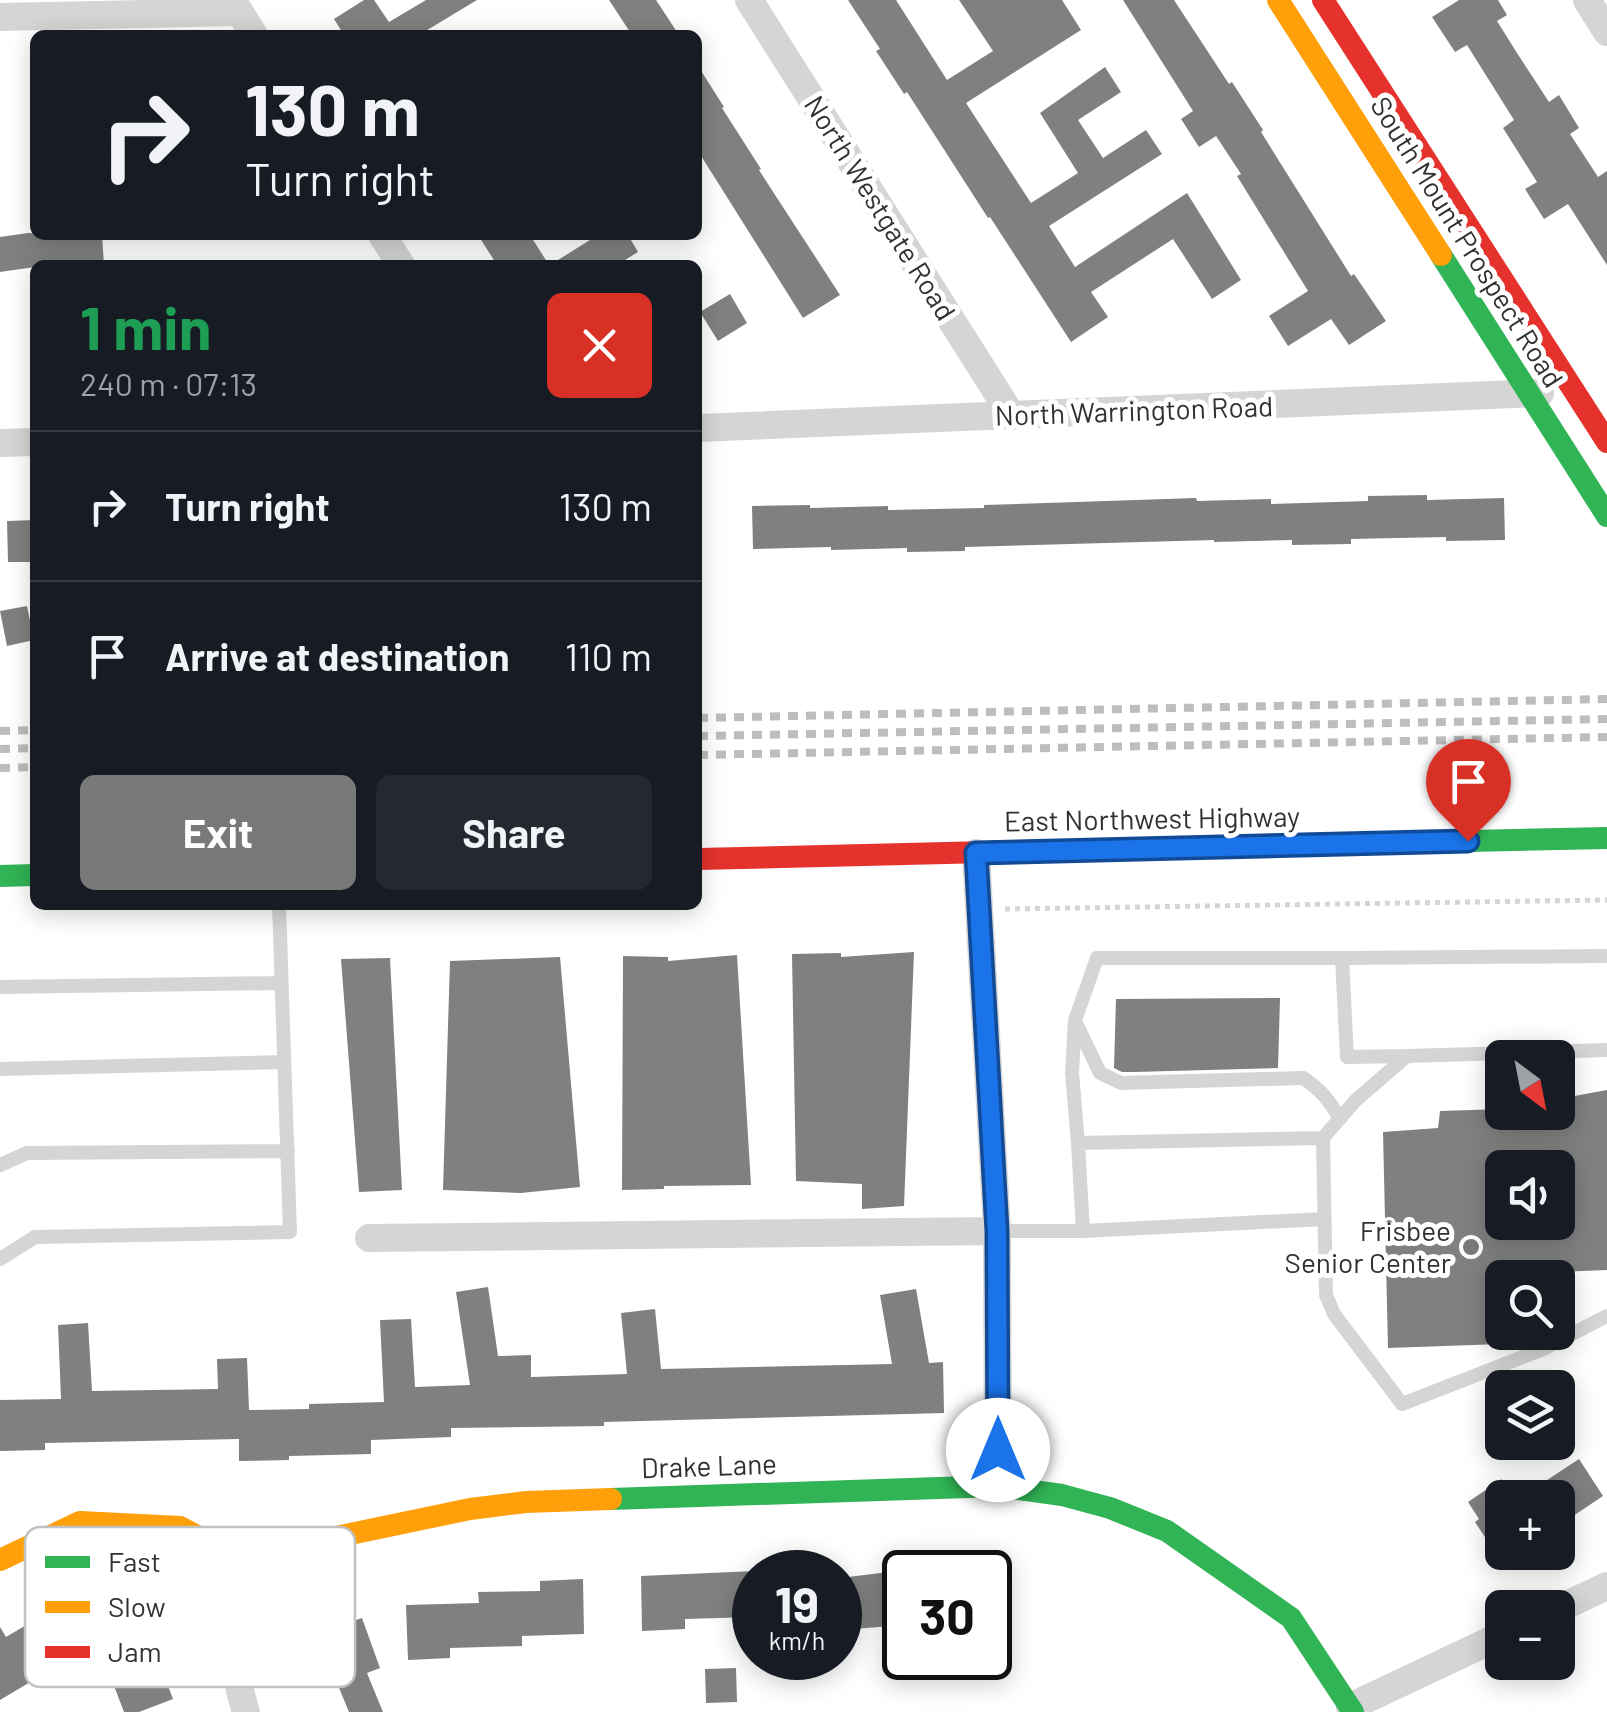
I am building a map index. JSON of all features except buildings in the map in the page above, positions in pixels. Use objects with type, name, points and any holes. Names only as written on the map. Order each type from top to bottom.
[{"type":"main road","name":"South Mount Prospect Road","points":[[1278,0],[1607,516]]},
{"type":"main road","name":"South Mount Prospect Road","points":[[1322,0],[1607,442]]},
{"type":"main road","name":"East Northwest Highway","points":[[702,859],[1607,838]]},
{"type":"main road","points":[[0,876],[30,875]]},
{"type":"main road","name":"Drake Lane","points":[[355,1533],[470,1509],[526,1502],[998,1486],[1062,1495],[1110,1508],[1167,1531],[1291,1618],[1352,1710]]},
{"type":"main road","name":"Drake Lane","points":[[69,1527],[80,1522],[180,1527]]},
{"type":"main road","name":"Drake Lane","points":[[0,1560],[25,1548]]},
{"type":"street","name":"North Westgate Road","points":[[749,0],[1012,416]]},
{"type":"street","points":[[1587,0],[1607,32]]},
{"type":"street","points":[[0,17],[242,16]]},
{"type":"street","name":"North Warrington Road","points":[[702,428],[1529,395],[1570,388]]},
{"type":"street","points":[[0,443],[30,442]]},
{"type":"street","points":[[976,853],[997,1231],[998,1486]]},
{"type":"street","points":[[369,1238],[997,1231]]},
{"type":"street","points":[[1575,1601],[1607,1586]]},
{"type":"street","points":[[1352,1710],[1485,1644]]},
{"type":"street","points":[[239,1687],[246,1712]]},
{"type":"lane","points":[[0,1259],[35,1237],[290,1232],[279,910]]},
{"type":"lane","points":[[1083,1231],[1072,1073],[1074,1020],[1097,958],[1607,956]]},
{"type":"lane","points":[[1342,958],[1347,1057],[1607,1050]]},
{"type":"lane","points":[[0,987],[282,983]]},
{"type":"lane","points":[[1074,1020],[1100,1073],[1121,1083],[1303,1078],[1316,1086],[1340,1118]]},
{"type":"lane","points":[[1407,1056],[1356,1100],[1323,1138],[1326,1295],[1334,1314],[1402,1404],[1541,1350],[1607,1316]]},
{"type":"lane","points":[[0,1069],[284,1062]]},
{"type":"lane","points":[[1078,1144],[1323,1138]]},
{"type":"lane","points":[[0,1165],[27,1153],[288,1150]]},
{"type":"lane","points":[[997,1231],[1083,1231],[1324,1219]]},
{"type":"path","points":[[1011,908],[1607,900]]},
{"type":"railway","points":[[702,718],[1607,699]]},
{"type":"railway","points":[[702,736],[1607,719]]},
{"type":"railway","points":[[0,731],[30,730]]},
{"type":"railway","points":[[702,755],[1607,737]]},
{"type":"railway","points":[[0,749],[30,748]]},
{"type":"railway","points":[[0,768],[30,767]]},
{"type":"traffic: fast","points":[[1441,255],[1607,516]]},
{"type":"traffic: fast","points":[[1200,847],[1607,838]]},
{"type":"traffic: fast","points":[[0,876],[30,875]]},
{"type":"traffic: fast","points":[[611,1499],[998,1486],[1062,1495],[1110,1508],[1167,1531],[1291,1618],[1353,1712]]},
{"type":"traffic: slow","points":[[1278,0],[1441,255]]},
{"type":"traffic: slow","points":[[355,1533],[470,1509],[526,1502],[611,1499]]},
{"type":"traffic: slow","points":[[69,1527],[80,1522],[180,1527]]},
{"type":"traffic: slow","points":[[0,1560],[25,1548]]},
{"type":"traffic: jam","points":[[1323,0],[1607,442]]},
{"type":"traffic: jam","points":[[702,859],[1200,847]]},
{"type":"place","name":"Frisbee Senior Center","points":[[1471,1247]]},
{"type":"route","points":[[998,1450],[997,1231],[976,853],[1468,841]]}]
